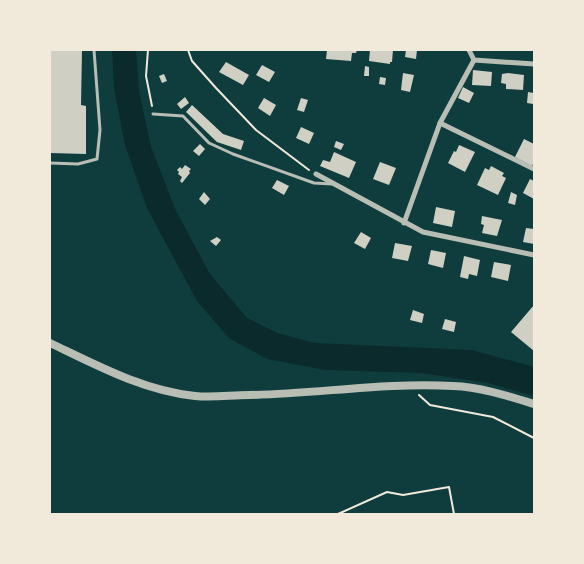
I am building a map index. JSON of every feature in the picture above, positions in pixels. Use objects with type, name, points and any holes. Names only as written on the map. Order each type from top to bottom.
[{"type":"street","points":[[470,50],[474,60]]},
{"type":"street","points":[[474,60],[534,64]]},
{"type":"street","points":[[404,222],[440,123],[474,60]]},
{"type":"street","points":[[440,123],[534,169]]},
{"type":"street","points":[[316,174],[423,232],[534,255]]},
{"type":"street","points":[[50,343],[98,366],[148,386],[196,396],[274,395],[407,385],[454,386],[504,395],[534,404]]},
{"type":"lane","points":[[50,163],[78,164],[97,159],[100,130],[94,50]]},
{"type":"lane","points":[[153,114],[183,116],[209,143],[233,154],[314,183],[335,184]]},
{"type":"path","points":[[148,50],[146,76],[153,114]]},
{"type":"path","points":[[188,50],[192,61],[256,130],[316,174]]},
{"type":"path","points":[[407,385],[430,405],[494,417],[534,438]]},
{"type":"path","points":[[338,514],[387,492],[402,495],[449,486],[454,514]]},
{"type":"water","points":[[112,50],[136,50],[139,91],[151,147],[176,211],[210,274],[247,318],[277,333],[315,343],[472,350],[534,367],[534,396],[488,383],[421,373],[325,370],[267,359],[229,338],[197,301],[147,208],[125,145],[114,88]]},
{"type":"building","points":[[50,50],[82,50],[81,105],[86,106],[86,154],[50,153]]},
{"type":"building","points":[[327,50],[357,50],[356,53],[352,53],[351,61],[326,59]]},
{"type":"building","points":[[370,50],[393,50],[392,62],[390,64],[369,61]]},
{"type":"building","points":[[406,50],[417,50],[416,59],[405,57]]},
{"type":"building","points":[[226,62],[249,75],[243,85],[219,72]]},
{"type":"building","points":[[262,65],[275,72],[269,82],[256,75]]},
{"type":"building","points":[[365,66],[369,67],[369,76],[364,76]]},
{"type":"building","points":[[473,70],[492,72],[491,86],[472,85]]},
{"type":"building","points":[[403,73],[414,75],[410,92],[401,90]]},
{"type":"building","points":[[164,74],[167,81],[162,83],[159,76]]},
{"type":"building","points":[[502,74],[524,75],[523,90],[506,89],[506,84],[501,83]]},
{"type":"building","points":[[380,77],[386,78],[385,85],[379,84]]},
{"type":"building","points":[[463,87],[474,93],[469,103],[458,98]]},
{"type":"building","points":[[528,92],[534,93],[533,104],[527,103]]},
{"type":"building","points":[[185,97],[189,103],[181,109],[177,104]]},
{"type":"building","points":[[264,98],[276,105],[270,116],[258,108]]},
{"type":"building","points":[[301,98],[308,100],[304,112],[297,110]]},
{"type":"building","points":[[192,105],[223,134],[244,141],[241,150],[217,142],[186,112]]},
{"type":"building","points":[[301,127],[314,133],[309,144],[296,138]]},
{"type":"building","points":[[524,139],[534,144],[534,162],[532,166],[515,157]]},
{"type":"building","points":[[336,141],[344,144],[341,150],[334,147]]},
{"type":"building","points":[[200,144],[205,149],[199,156],[193,151]]},
{"type":"building","points":[[459,145],[475,152],[465,172],[448,163]]},
{"type":"building","points":[[334,152],[356,162],[349,178],[320,166],[323,160],[330,162]]},
{"type":"building","points":[[380,162],[396,168],[389,185],[373,179]]},
{"type":"building","points":[[185,165],[191,169],[182,183],[180,181],[182,177],[178,174],[177,170],[180,167],[182,169]]},
{"type":"building","points":[[491,166],[504,173],[502,176],[506,178],[498,195],[477,185],[485,168],[489,170]]},
{"type":"building","points":[[530,179],[534,181],[534,199],[523,193]]},
{"type":"building","points":[[277,180],[289,186],[284,195],[272,188]]},
{"type":"building","points":[[204,192],[210,199],[205,205],[199,199]]},
{"type":"building","points":[[511,192],[517,195],[515,205],[508,203]]},
{"type":"building","points":[[436,207],[455,211],[452,227],[433,223]]},
{"type":"building","points":[[482,216],[502,220],[497,236],[482,233],[484,225],[481,224]]},
{"type":"building","points":[[526,228],[534,229],[534,244],[523,242]]},
{"type":"building","points":[[361,232],[371,238],[365,249],[354,243]]},
{"type":"building","points":[[217,237],[221,240],[216,246],[210,241]]},
{"type":"building","points":[[395,243],[412,246],[408,261],[392,258]]},
{"type":"building","points":[[431,250],[446,253],[443,268],[428,264]]},
{"type":"building","points":[[464,256],[480,260],[477,276],[469,274],[468,279],[460,277]]},
{"type":"building","points":[[494,262],[511,265],[508,281],[491,277]]},
{"type":"building","points":[[534,305],[534,351],[511,332]]},
{"type":"building","points":[[413,310],[424,314],[422,323],[410,320]]},
{"type":"building","points":[[445,319],[456,322],[454,332],[442,329]]}]
